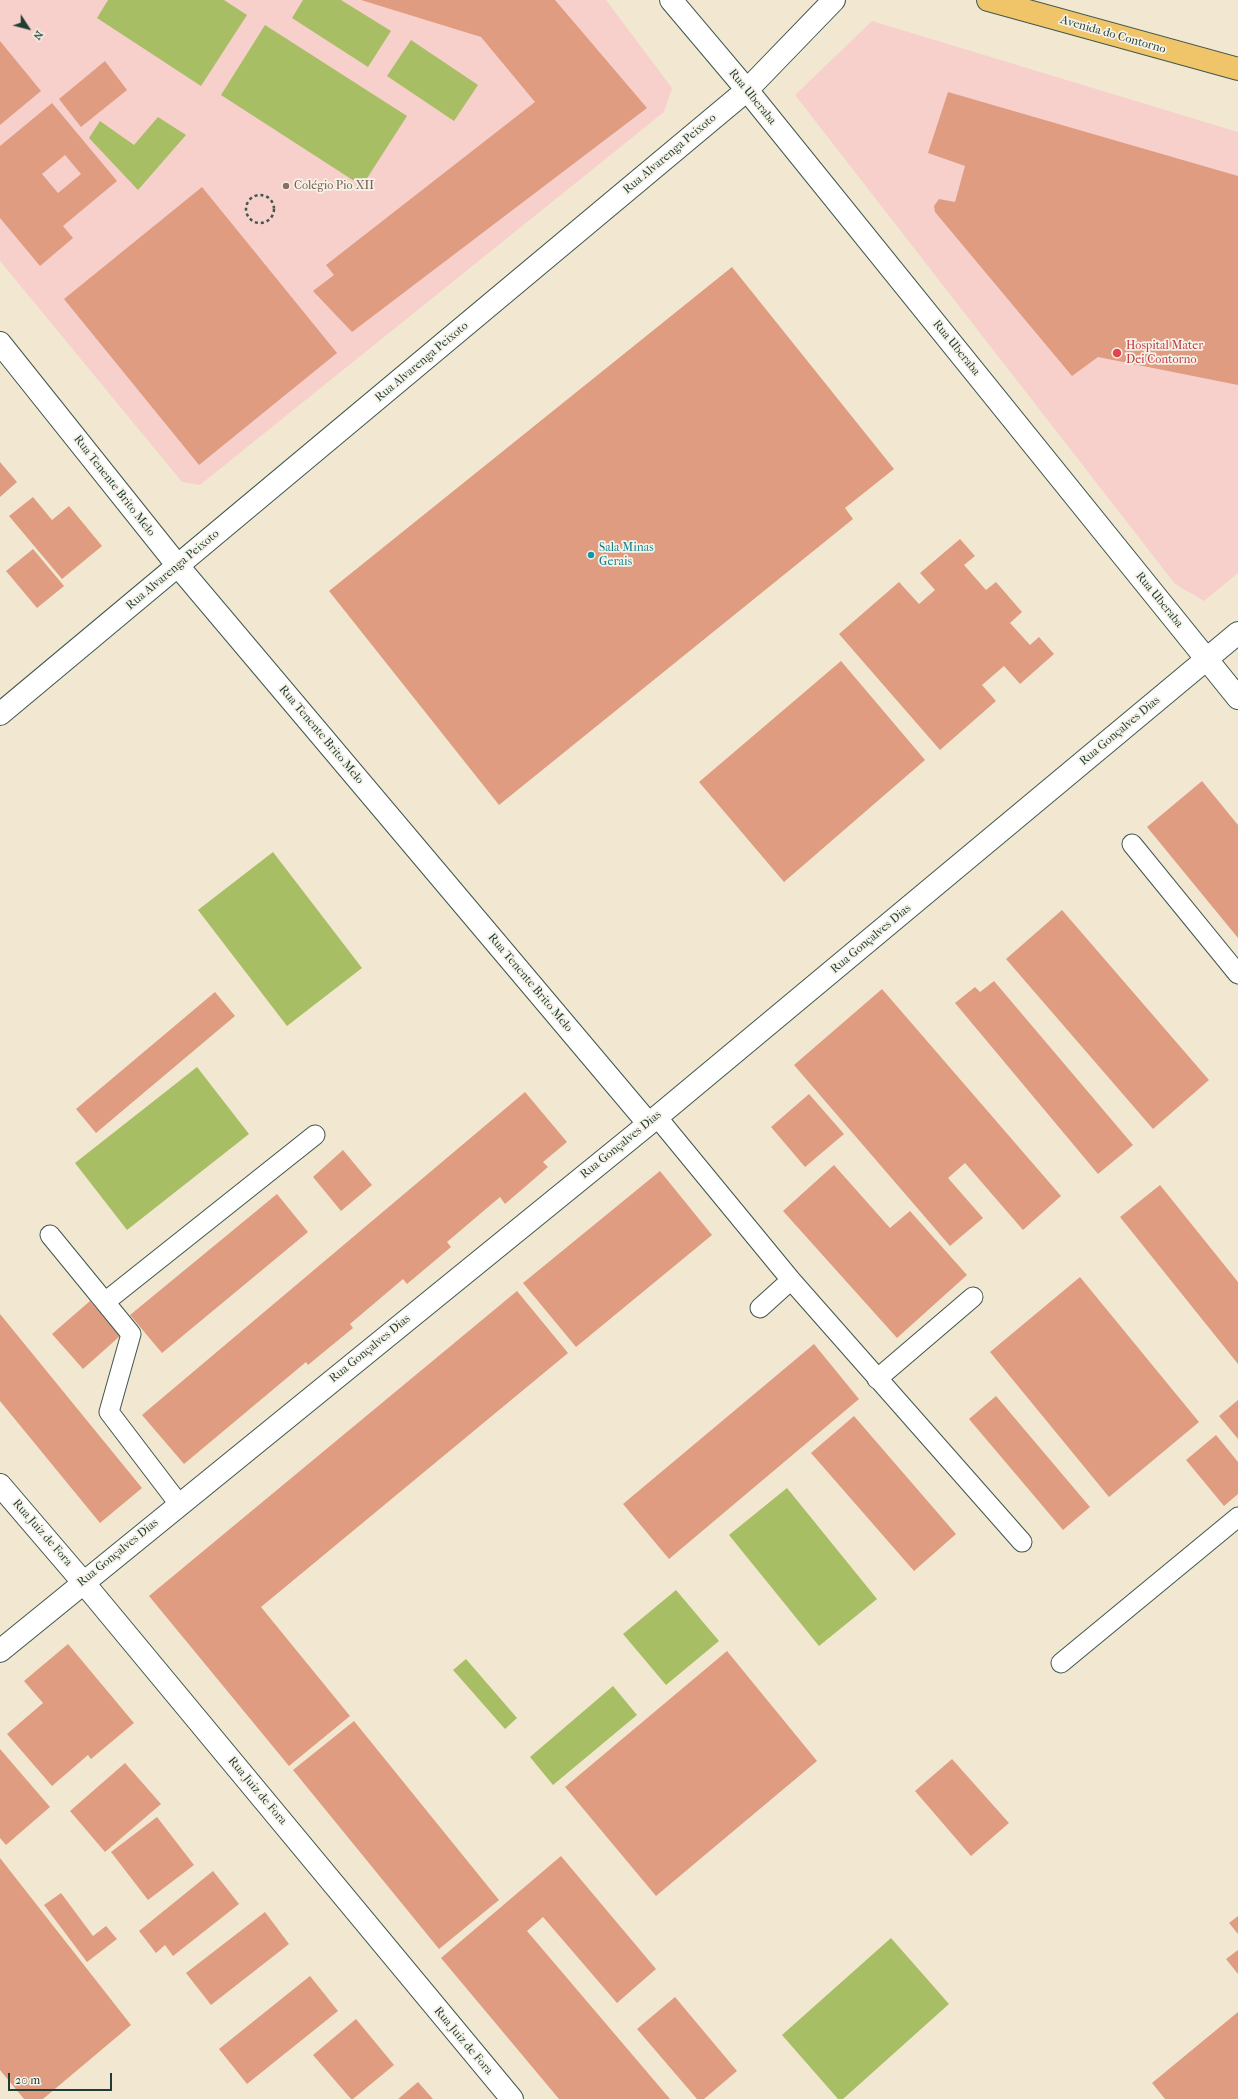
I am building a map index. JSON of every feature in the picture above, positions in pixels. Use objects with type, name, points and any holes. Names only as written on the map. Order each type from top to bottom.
[{"type":"main road","name":"Avenida do Contorno","points":[[988,0],[1238,69]]},
{"type":"street","name":"Rua Uberaba","points":[[672,0],[1238,698]]},
{"type":"street","name":"Rua Alvarenga Peixoto","points":[[0,714],[746,90],[834,0]]},
{"type":"street","name":"Rua Tenente Brito Melo","points":[[0,342],[178,566],[653,1120]]},
{"type":"street","name":"Rua Gonçalves Dias","points":[[0,1651],[653,1120],[1238,633]]},
{"type":"street","name":"Rua Juiz de Fora","points":[[0,1485],[84,1582],[512,2099]]},
{"type":"lane","points":[[1132,844],[1238,974]]},
{"type":"lane","points":[[653,1120],[877,1379],[1022,1542]]},
{"type":"lane","points":[[105,1302],[315,1134]]},
{"type":"lane","points":[[50,1235],[131,1334],[109,1412],[179,1504]]},
{"type":"lane","points":[[760,1308],[791,1280]]},
{"type":"lane","points":[[877,1379],[973,1297]]},
{"type":"lane","points":[[1061,1663],[1238,1517]]},
{"type":"path","points":[[256,196],[268,197],[273,205],[273,214],[267,221],[262,223],[253,221],[246,209],[249,201],[256,196]]},
{"type":"shaded area","name":"Colégio Pio XII","points":[[0,0],[606,0],[672,88],[664,112],[200,485],[182,482],[0,261]]},
{"type":"shaded area","name":"Hospital Mater Dei Contorno","points":[[872,21],[1238,132],[1238,573],[1204,601],[1175,584],[795,95]]},
{"type":"green space","points":[[108,0],[224,0],[247,15],[201,86],[97,18]]},
{"type":"green space","points":[[303,0],[341,0],[391,31],[368,67],[292,18]]},
{"type":"green space","points":[[265,25],[407,116],[362,186],[221,95]]},
{"type":"green space","points":[[411,40],[478,85],[454,121],[387,76]]},
{"type":"green space","points":[[158,117],[186,135],[138,190],[89,138],[100,121],[134,145]]},
{"type":"green space","points":[[273,852],[362,968],[287,1026],[198,910]]},
{"type":"green space","points":[[197,1067],[249,1134],[127,1230],[75,1163]]},
{"type":"green space","points":[[787,1488],[877,1599],[819,1646],[729,1535]]},
{"type":"green space","points":[[676,1590],[719,1641],[666,1685],[623,1634]]},
{"type":"green space","points":[[466,1659],[517,1718],[505,1729],[453,1670]]},
{"type":"green space","points":[[613,1686],[637,1715],[553,1785],[530,1757]]},
{"type":"green space","points":[[891,1938],[949,2004],[843,2099],[838,2099],[782,2035]]},
{"type":"building","points":[[361,0],[555,0],[647,108],[352,332],[313,291],[334,275],[326,265],[535,102],[481,37]]},
{"type":"building","points":[[0,41],[41,91],[0,125]]},
{"type":"building","points":[[105,61],[127,90],[81,127],[59,99]]},
{"type":"building","points":[[948,92],[1238,176],[1238,385],[1098,357],[1072,376],[935,212],[934,206],[939,199],[955,202],[965,166],[928,153]]},
{"type":"building","points":[[52,103],[117,181],[63,226],[73,238],[40,266],[0,218],[0,146]],"holes":[[[65,155],[81,174],[58,193],[42,174]]]},
{"type":"building","points":[[202,187],[337,353],[199,465],[64,299]]},
{"type":"building","name":"Sala Minas Gerais","points":[[732,267],[894,469],[845,508],[853,519],[499,805],[329,591]]},
{"type":"building","points":[[0,462],[17,482],[0,497]]},
{"type":"building","points":[[33,497],[52,520],[69,506],[102,546],[62,579],[9,516]]},
{"type":"building","points":[[960,539],[975,556],[964,565],[986,590],[996,582],[1022,612],[1010,623],[1030,645],[1039,637],[1054,654],[1020,684],[1004,666],[982,685],[996,701],[940,750],[839,634],[899,582],[919,604],[935,590],[920,573]]},
{"type":"building","points":[[33,549],[64,586],[37,608],[6,571]]},
{"type":"building","points":[[841,661],[925,760],[784,882],[699,782]]},
{"type":"building","points":[[1202,781],[1238,825],[1238,938],[1147,827]]},
{"type":"building","points":[[1062,910],[1209,1080],[1153,1129],[1006,959]]},
{"type":"building","points":[[994,981],[1133,1145],[1098,1174],[955,1003],[975,987],[980,992]]},
{"type":"building","points":[[882,989],[1061,1196],[1023,1230],[965,1163],[948,1178],[983,1218],[950,1246],[794,1065]]},
{"type":"building","points":[[215,992],[235,1016],[96,1133],[76,1109]]},
{"type":"building","points":[[525,1092],[567,1142],[543,1162],[548,1167],[505,1204],[500,1197],[447,1242],[451,1247],[407,1284],[403,1279],[350,1324],[353,1328],[308,1365],[306,1362],[184,1464],[142,1415]]},
{"type":"building","points":[[809,1094],[844,1134],[805,1167],[771,1127]]},
{"type":"building","points":[[343,1150],[372,1185],[341,1211],[313,1177]]},
{"type":"building","points":[[834,1165],[890,1228],[910,1211],[967,1275],[897,1338],[783,1211]]},
{"type":"building","points":[[660,1171],[712,1235],[576,1347],[523,1283]]},
{"type":"building","points":[[1160,1185],[1238,1282],[1238,1364],[1120,1217]]},
{"type":"building","points":[[277,1194],[308,1232],[162,1353],[130,1315]]},
{"type":"building","points":[[1080,1277],[1199,1422],[1109,1497],[990,1352]]},
{"type":"building","points":[[517,1291],[568,1353],[261,1607],[350,1716],[289,1766],[149,1596]]},
{"type":"building","points":[[90,1301],[120,1336],[83,1369],[52,1334]]},
{"type":"building","points":[[0,1314],[142,1488],[100,1523],[0,1401]]},
{"type":"building","points":[[814,1344],[859,1399],[669,1559],[623,1504]]},
{"type":"building","points":[[996,1396],[1090,1507],[1063,1530],[969,1419]]},
{"type":"building","points":[[1238,1400],[1238,1439],[1219,1416]]},
{"type":"building","points":[[854,1416],[956,1534],[914,1571],[811,1453]]},
{"type":"building","points":[[1216,1435],[1238,1462],[1238,1494],[1224,1506],[1186,1460]]},
{"type":"building","points":[[68,1644],[134,1723],[91,1759],[88,1755],[52,1786],[7,1734],[43,1703],[24,1681]]},
{"type":"building","points":[[727,1651],[817,1761],[656,1896],[565,1787]]},
{"type":"building","points":[[354,1721],[499,1900],[439,1949],[293,1770]]},
{"type":"building","points":[[0,1749],[50,1807],[6,1845],[0,1838]]},
{"type":"building","points":[[952,1759],[1009,1823],[971,1856],[915,1791]]},
{"type":"building","points":[[125,1763],[161,1804],[105,1852],[70,1811]]},
{"type":"building","points":[[157,1817],[194,1865],[148,1900],[111,1852]]},
{"type":"building","points":[[561,1856],[656,1969],[617,2003],[543,1917],[527,1931],[670,2099],[559,2099],[441,1958]]},
{"type":"building","points":[[0,1858],[131,2025],[43,2099],[24,2099],[0,2070]]},
{"type":"building","points":[[213,1871],[239,1904],[173,1956],[165,1945],[156,1953],[139,1931]]},
{"type":"building","points":[[61,1893],[93,1936],[106,1926],[117,1939],[87,1962],[44,1905]]},
{"type":"building","points":[[265,1912],[289,1944],[211,2005],[186,1973]]},
{"type":"building","points":[[1238,1916],[1238,1934],[1229,1923]]},
{"type":"building","points":[[1238,1950],[1238,1974],[1226,1959]]},
{"type":"building","points":[[310,1976],[338,2011],[247,2084],[219,2049]]},
{"type":"building","points":[[675,1997],[737,2071],[704,2099],[697,2099],[637,2029]]},
{"type":"building","points":[[1238,2012],[1238,2099],[1165,2099],[1152,2083]]},
{"type":"building","points":[[356,2019],[394,2065],[353,2099],[351,2099],[313,2055]]},
{"type":"building","points":[[418,2082],[433,2099],[398,2099]]},
{"type":"place","name":"Colégio Pio XII","points":[[286,186]]},
{"type":"place","name":"Hospital Mater Dei Contorno","points":[[1117,353]]},
{"type":"place","name":"Sala Minas Gerais","points":[[591,555]]}]
